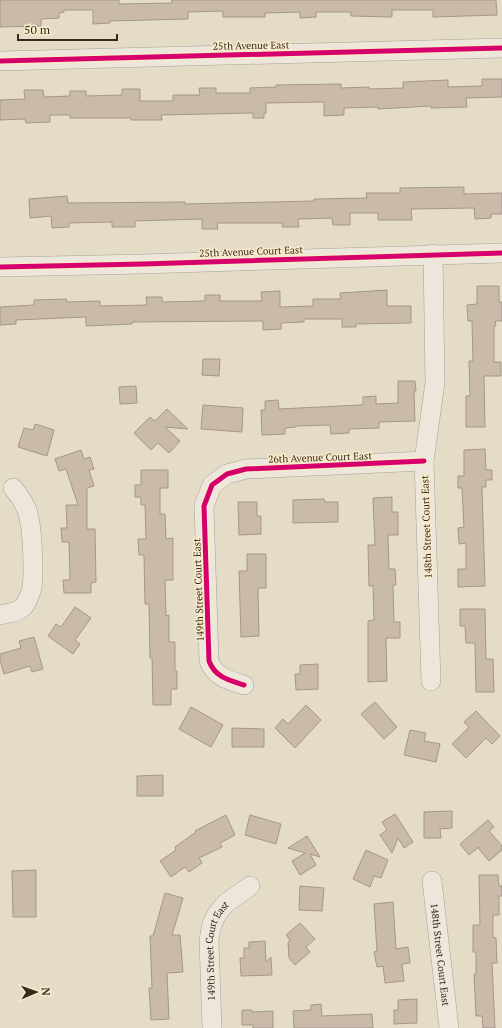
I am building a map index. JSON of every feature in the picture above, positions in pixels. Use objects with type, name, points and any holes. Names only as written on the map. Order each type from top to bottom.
[{"type":"street","name":"25th Avenue East","points":[[0,61],[502,48]]},
{"type":"street","name":"25th Avenue Court East","points":[[0,266],[151,264],[502,253]]},
{"type":"street","name":"148th Street Court East","points":[[431,681],[424,461],[434,383],[433,254]]},
{"type":"street","name":"26th Avenue Court East","points":[[219,480],[227,474],[246,469],[424,461]]},
{"type":"street","name":"149th Street Court East","points":[[219,480],[212,485],[204,506],[208,661],[211,669],[218,676],[244,685]]},
{"type":"street","points":[[0,614],[13,613],[22,608],[30,596],[32,586],[31,526],[27,509],[13,488]]},
{"type":"street","name":"148th Street Court East","points":[[432,881],[449,1028]]},
{"type":"street","name":"149th Street Court East","points":[[212,1028],[210,940],[212,924],[217,914],[225,904],[250,886]]},
{"type":"building","points":[[0,0],[119,0],[119,4],[172,3],[172,0],[496,0],[497,15],[433,17],[433,10],[392,10],[392,17],[351,16],[351,12],[316,12],[316,17],[300,18],[300,12],[265,13],[265,17],[223,17],[223,11],[188,12],[188,19],[110,21],[110,23],[93,24],[93,10],[64,10],[64,12],[59,13],[59,18],[41,19],[41,26],[0,27]]},
{"type":"building","points":[[482,79],[502,79],[502,97],[466,98],[467,107],[431,108],[431,106],[378,109],[378,107],[344,108],[344,115],[324,116],[324,102],[266,103],[266,113],[264,113],[264,118],[253,118],[253,113],[161,115],[162,120],[131,120],[131,118],[70,118],[70,115],[50,115],[50,122],[26,123],[25,119],[0,120],[0,100],[25,99],[24,90],[43,90],[44,97],[70,96],[70,91],[86,91],[86,96],[122,95],[122,89],[140,89],[140,101],[173,101],[173,95],[200,95],[199,88],[216,88],[216,93],[250,93],[250,88],[276,87],[276,85],[341,84],[341,88],[369,87],[369,89],[403,88],[403,82],[448,80],[448,87],[482,86]]},
{"type":"building","points":[[464,187],[464,194],[502,193],[502,214],[491,214],[491,218],[475,219],[474,208],[411,209],[412,220],[378,220],[378,213],[350,213],[350,225],[333,225],[332,218],[298,219],[299,227],[282,227],[283,223],[217,223],[218,229],[202,229],[202,219],[135,221],[135,227],[112,227],[112,222],[69,223],[69,227],[52,228],[51,216],[30,218],[29,199],[67,196],[68,203],[185,202],[185,204],[314,201],[314,199],[367,198],[366,193],[400,193],[400,188]]},
{"type":"building","points":[[477,286],[499,286],[499,302],[502,302],[502,321],[495,321],[496,326],[494,326],[494,362],[501,362],[501,376],[484,376],[485,427],[466,427],[466,396],[470,396],[469,361],[473,361],[472,321],[468,321],[467,305],[477,304]]},
{"type":"building","points":[[387,290],[387,306],[411,306],[411,323],[356,324],[356,327],[342,327],[342,319],[304,319],[304,322],[281,323],[281,329],[263,330],[263,321],[132,322],[132,324],[86,326],[86,317],[16,320],[16,324],[0,325],[0,307],[34,305],[34,300],[66,299],[67,302],[100,301],[100,306],[147,305],[146,297],[162,297],[162,302],[205,301],[205,295],[220,295],[220,301],[262,301],[261,292],[280,291],[280,307],[313,306],[313,299],[341,299],[340,293]]},
{"type":"building","points":[[203,359],[220,359],[219,376],[202,375]]},
{"type":"building","points":[[398,381],[415,381],[415,421],[379,422],[379,428],[349,429],[349,433],[331,434],[330,425],[296,426],[285,428],[285,434],[262,435],[261,410],[265,410],[265,401],[278,400],[279,409],[360,405],[363,404],[363,397],[376,396],[376,404],[398,403]]},
{"type":"building","points":[[136,386],[137,403],[120,404],[119,387]]},
{"type":"building","points":[[203,405],[243,408],[242,432],[201,429]]},
{"type":"building","points":[[167,409],[188,429],[165,427],[180,441],[169,453],[158,443],[151,450],[134,433],[150,417],[155,421]]},
{"type":"building","points":[[35,424],[54,430],[47,456],[18,447],[24,428],[33,430]]},
{"type":"building","points":[[485,449],[486,470],[492,470],[492,480],[486,480],[486,487],[482,487],[485,586],[458,587],[458,569],[466,569],[466,543],[459,544],[458,528],[464,527],[462,488],[458,488],[458,476],[464,476],[464,450]]},
{"type":"building","points":[[81,450],[84,459],[90,457],[94,469],[89,470],[94,486],[87,488],[87,529],[95,529],[96,582],[91,583],[91,593],[64,593],[63,580],[70,580],[69,542],[62,542],[61,528],[67,528],[66,505],[78,505],[66,469],[59,471],[55,459]]},
{"type":"building","points":[[141,470],[168,470],[168,488],[160,488],[160,514],[165,514],[166,539],[173,538],[173,580],[165,580],[166,616],[169,615],[169,642],[175,642],[175,671],[177,671],[177,689],[171,689],[171,705],[153,705],[149,604],[145,604],[144,555],[139,555],[138,539],[146,539],[145,505],[141,505],[141,497],[135,497],[135,485],[141,485]]},
{"type":"building","points":[[392,497],[392,512],[398,512],[398,535],[388,535],[389,569],[395,569],[396,585],[393,585],[394,622],[400,622],[400,638],[386,638],[387,681],[368,682],[368,621],[374,620],[373,586],[369,586],[368,545],[375,545],[373,498]]},
{"type":"building","points":[[324,499],[325,502],[338,502],[338,522],[293,523],[293,500]]},
{"type":"building","points":[[238,502],[257,502],[257,516],[261,516],[261,534],[239,535]]},
{"type":"building","points":[[247,554],[266,554],[266,588],[258,588],[259,636],[241,637],[239,571],[247,571]]},
{"type":"building","points":[[75,607],[91,618],[75,640],[80,644],[73,654],[48,636],[56,624],[61,627]]},
{"type":"building","points":[[460,609],[485,609],[486,659],[493,659],[494,692],[476,692],[475,643],[466,643],[465,626],[460,626]]},
{"type":"building","points":[[34,637],[43,669],[32,672],[30,666],[4,674],[0,654],[21,648],[19,641]]},
{"type":"building","points":[[318,664],[318,689],[296,690],[295,674],[300,674],[300,665]]},
{"type":"building","points":[[375,702],[397,727],[384,739],[361,714]]},
{"type":"building","points":[[306,705],[321,720],[295,748],[275,728],[283,719],[288,724]]},
{"type":"building","points":[[191,707],[223,725],[211,747],[179,729]]},
{"type":"building","points":[[476,711],[500,736],[492,744],[486,738],[466,758],[452,744],[469,727],[464,722]]},
{"type":"building","points":[[232,728],[264,729],[264,747],[232,747]]},
{"type":"building","points":[[410,730],[426,733],[424,741],[440,744],[436,762],[404,755]]},
{"type":"building","points":[[163,775],[163,796],[137,796],[137,776]]},
{"type":"building","points":[[452,811],[452,828],[440,829],[441,838],[424,838],[424,812]]},
{"type":"building","points":[[395,814],[413,842],[404,848],[398,838],[392,853],[380,835],[387,830],[382,822]]},
{"type":"building","points":[[226,815],[235,835],[220,843],[222,847],[199,858],[202,863],[189,872],[185,867],[171,877],[160,861],[176,850],[175,847],[196,832],[195,831]]},
{"type":"building","points":[[250,815],[281,824],[276,844],[245,835]]},
{"type":"building","points":[[488,820],[494,827],[489,831],[502,846],[502,850],[489,861],[479,847],[469,855],[460,844]]},
{"type":"building","points":[[307,836],[320,857],[310,854],[316,865],[300,875],[292,861],[305,853],[288,848]]},
{"type":"building","points":[[366,850],[388,860],[381,878],[374,876],[370,887],[353,879]]},
{"type":"building","points":[[36,870],[36,917],[13,917],[12,871]]},
{"type":"building","points":[[479,875],[498,875],[499,886],[502,886],[502,896],[499,896],[499,915],[493,915],[493,937],[496,938],[497,963],[492,963],[495,1028],[483,1028],[482,1016],[476,1016],[474,974],[476,974],[476,952],[473,952],[473,925],[480,925]]},
{"type":"building","points":[[300,886],[324,888],[322,911],[299,910]]},
{"type":"building","points":[[165,893],[183,898],[172,935],[180,935],[183,972],[167,973],[169,1019],[151,1020],[149,988],[152,988],[150,936],[153,936]]},
{"type":"building","points":[[393,902],[396,949],[408,947],[410,963],[402,964],[404,981],[385,983],[383,966],[377,967],[374,952],[377,951],[374,904]]},
{"type":"building","points":[[300,923],[315,939],[306,947],[310,952],[295,965],[289,958],[288,942],[290,940],[286,935]]},
{"type":"building","points":[[265,941],[266,962],[271,957],[272,975],[241,976],[240,958],[244,958],[244,948],[249,948],[249,942]]},
{"type":"building","points":[[417,999],[417,1023],[394,1024],[394,1010],[398,1010],[398,1000]]},
{"type":"building","points":[[321,1004],[322,1016],[372,1014],[373,1028],[294,1028],[293,1011],[311,1010],[311,1005]]},
{"type":"building","points":[[242,1010],[252,1010],[252,1012],[273,1011],[273,1028],[253,1028],[253,1025],[242,1025]]},
{"type":"cycle path","points":[[0,61],[502,48]]},
{"type":"cycle path","points":[[0,267],[502,253]]},
{"type":"cycle path","points":[[244,685],[218,674],[209,661],[204,506],[212,485],[227,474],[246,469],[424,461]]}]
